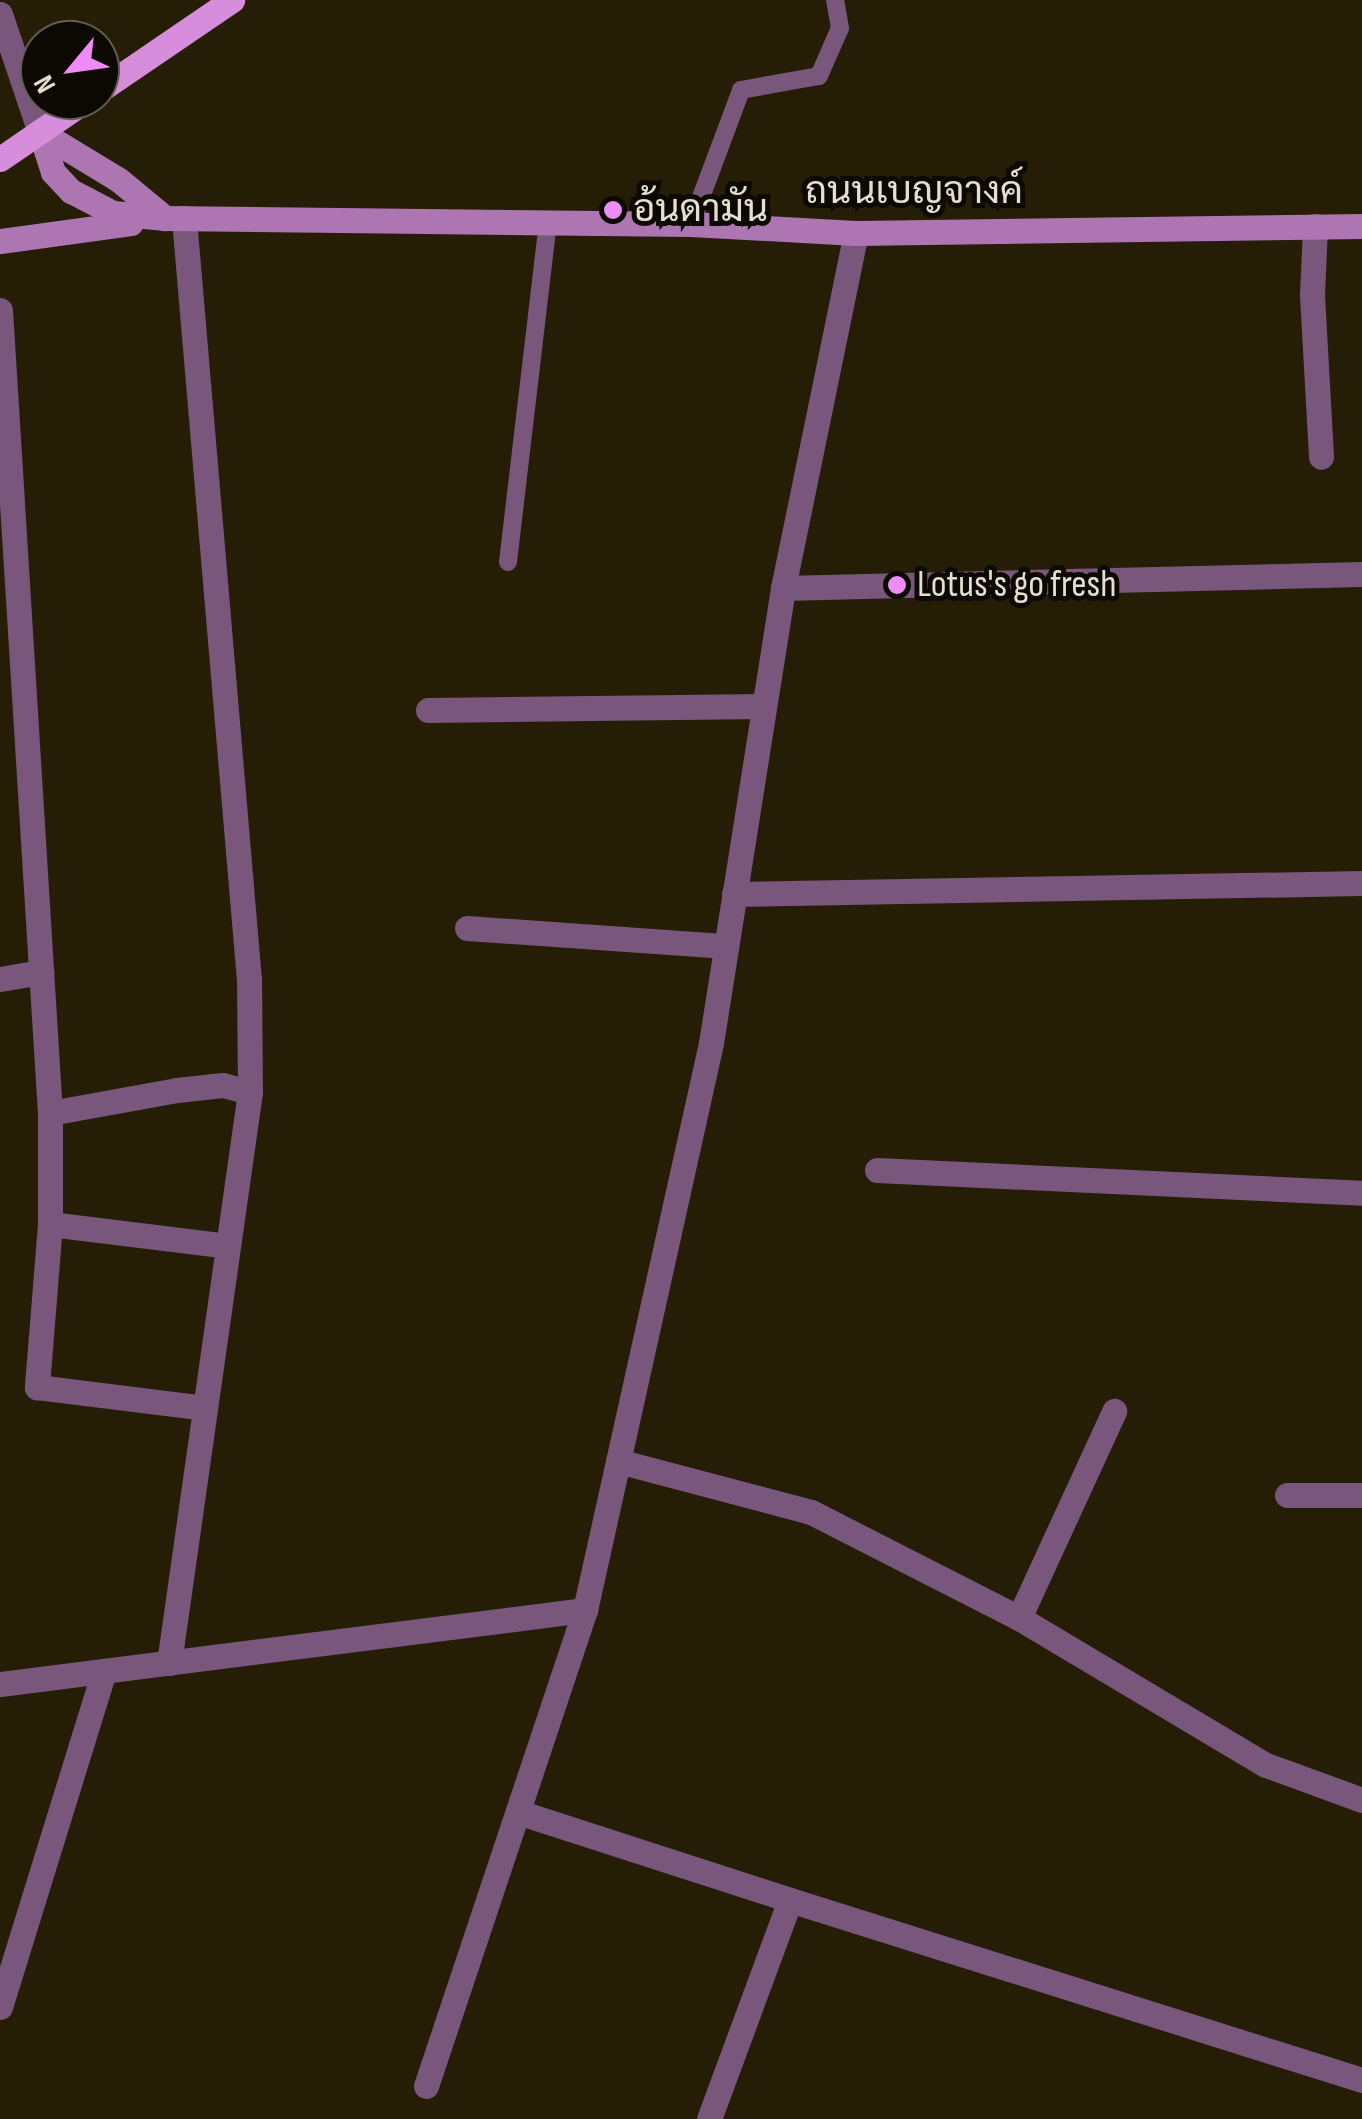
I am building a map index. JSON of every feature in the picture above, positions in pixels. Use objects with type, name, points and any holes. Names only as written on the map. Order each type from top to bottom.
[{"type":"main road","points":[[120,76],[228,1]]},
{"type":"main road","points":[[0,159],[57,120]]},
{"type":"street","points":[[0,14],[40,132],[175,218],[249,980],[250,1092],[168,1663]]},
{"type":"street","name":"ถนนเบญจางค์","points":[[40,132],[53,172],[71,191],[112,213],[175,218],[692,224],[856,233],[1362,226]]},
{"type":"street","name":"ถนนเบญจางค์","points":[[0,241],[175,218]]},
{"type":"street","points":[[1316,226],[1312,295],[1322,457]]},
{"type":"street","points":[[426,2086],[585,1610],[711,1043],[783,588],[856,233]]},
{"type":"street","points":[[0,310],[50,1114],[50,1224],[37,1387],[206,1408]]},
{"type":"street","points":[[783,588],[1362,574]]},
{"type":"street","points":[[428,710],[764,706]]},
{"type":"street","points":[[734,894],[1362,883]]},
{"type":"street","points":[[467,928],[726,946]]},
{"type":"street","points":[[0,978],[41,972]]},
{"type":"street","points":[[50,1114],[223,1085],[250,1092]]},
{"type":"street","points":[[877,1170],[1362,1193]]},
{"type":"street","points":[[50,1224],[228,1246]]},
{"type":"street","points":[[1019,1618],[1114,1411]]},
{"type":"street","points":[[618,1462],[810,1512],[1019,1618],[1266,1765],[1362,1800]]},
{"type":"street","points":[[1287,1496],[1362,1495]]},
{"type":"street","points":[[0,1684],[585,1610]]},
{"type":"street","points":[[0,2007],[104,1671]]},
{"type":"street","points":[[518,1812],[1362,2080]]},
{"type":"street","points":[[710,2119],[790,1900]]},
{"type":"lane","points":[[692,224],[741,90],[820,76],[840,28],[836,0]]},
{"type":"lane","points":[[508,562],[548,223]]},
{"type":"place","name":"อ้นดามัน","points":[[613,210]]},
{"type":"place","name":"Lotus's go fresh","points":[[897,585]]}]
